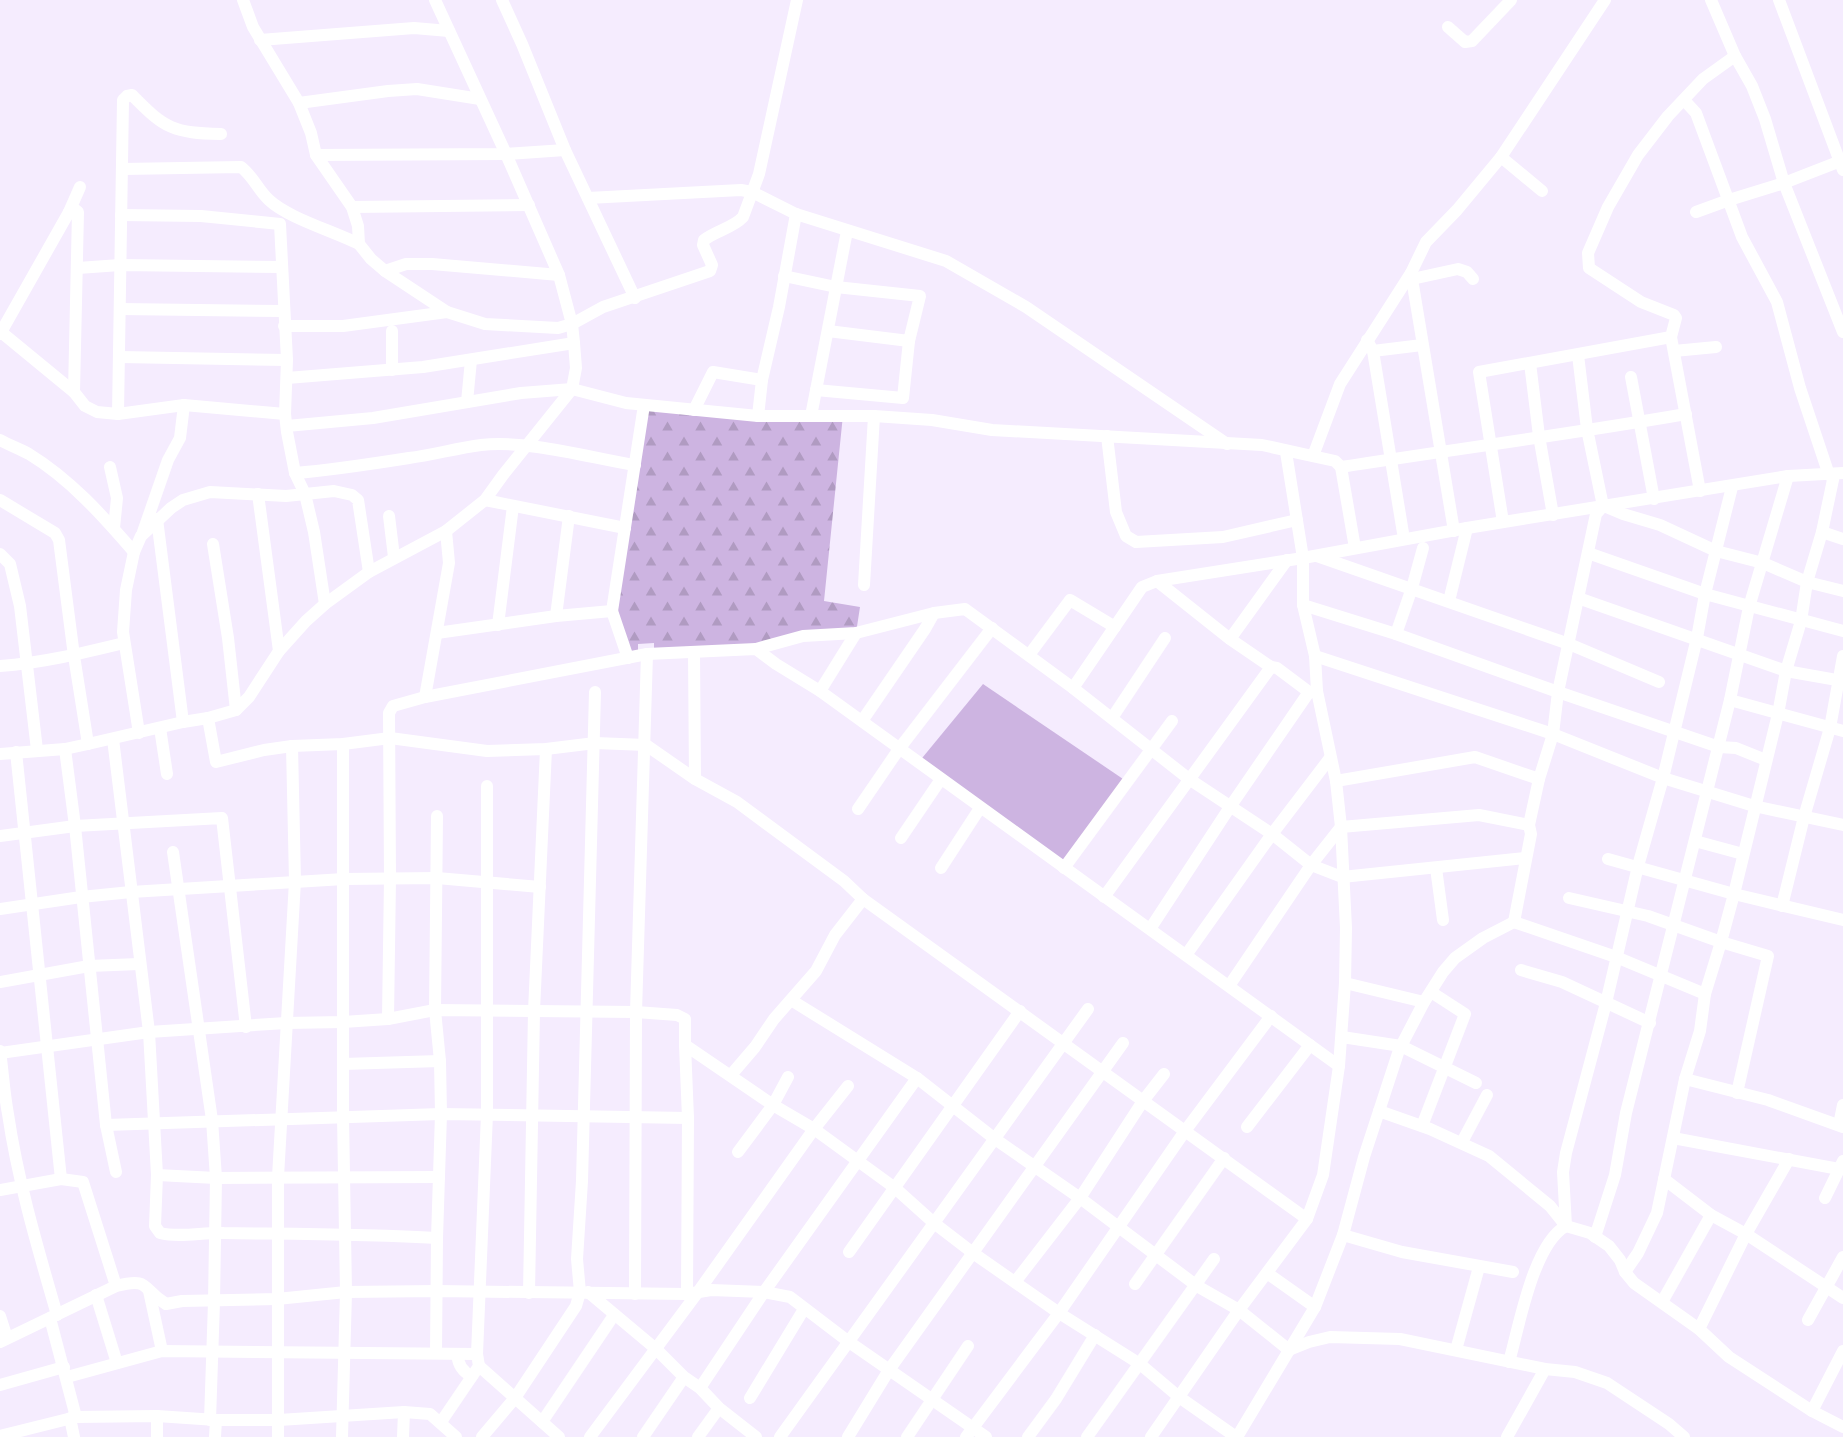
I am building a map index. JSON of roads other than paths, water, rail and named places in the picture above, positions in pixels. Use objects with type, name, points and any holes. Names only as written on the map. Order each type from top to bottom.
[{"type":"street","points":[[243,0],[260,40],[299,103],[311,133],[316,156],[352,207],[358,226],[359,244]]},
{"type":"street","points":[[0,754],[65,749],[236,710],[249,698],[279,651],[325,604],[369,572],[446,531],[485,500],[572,389],[576,368],[572,324],[559,275],[435,0]]},
{"type":"street","points":[[502,0],[565,150],[635,298]]},
{"type":"street","points":[[123,169],[241,167],[249,172],[267,199],[282,210],[359,244],[385,272],[447,312],[486,324],[558,328],[572,324],[603,307],[710,272],[712,265],[703,245],[704,240],[714,232],[738,222],[743,217],[759,174],[797,0]]},
{"type":"street","points":[[1448,27],[1465,42],[1472,42],[1510,0]]},
{"type":"street","points":[[1313,456],[1340,384],[1370,346],[1411,276],[1426,242],[1457,210],[1501,157],[1605,0]]},
{"type":"street","points":[[1711,0],[1735,56],[1752,86],[1765,119],[1784,183],[1843,332]]},
{"type":"street","points":[[1696,213],[1729,200],[1842,164],[1779,0]]},
{"type":"street","points":[[260,40],[414,28],[449,31]]},
{"type":"street","points":[[1700,491],[1671,337],[1676,318],[1674,315],[1641,302],[1589,268],[1588,253],[1608,207],[1638,155],[1668,116],[1703,79],[1735,56]]},
{"type":"street","points":[[299,103],[417,89],[480,99]]},
{"type":"street","points":[[118,414],[123,100],[132,95],[163,124],[181,131],[221,134]]},
{"type":"street","points":[[1624,1272],[1638,1253],[1658,1213],[1685,1079],[1700,1031],[1705,994],[1734,894],[1778,714],[1786,671],[1801,621],[1807,582],[1822,532],[1835,474],[1800,388],[1777,302],[1742,237],[1696,113],[1684,100]]},
{"type":"street","points":[[316,156],[506,154],[565,150]]},
{"type":"street","points":[[1501,157],[1542,191]]},
{"type":"street","points":[[80,187],[69,212],[0,333],[74,392],[85,406],[97,412],[118,414],[184,405],[286,420],[373,418],[521,393],[572,389],[626,403],[758,416],[874,416],[932,420],[992,430],[1262,445],[1335,461],[1341,467],[1355,548]]},
{"type":"street","points":[[588,198],[741,190],[752,192],[796,214],[946,261],[1026,307],[1227,444]]},
{"type":"street","points":[[352,207],[529,206]]},
{"type":"street","points":[[69,212],[73,208],[78,212],[74,392]]},
{"type":"street","points":[[758,416],[762,380],[779,307],[796,214]]},
{"type":"street","points":[[121,215],[201,216],[279,224],[287,378],[286,420],[295,472],[305,494],[314,532],[325,604]]},
{"type":"street","points":[[811,416],[847,231]]},
{"type":"street","points":[[385,272],[406,264],[432,264],[559,275]]},
{"type":"street","points":[[78,268],[282,267]]},
{"type":"street","points":[[1411,276],[1458,269],[1467,272],[1473,279]]},
{"type":"street","points":[[784,276],[836,287],[920,296],[909,341],[903,398],[816,390]]},
{"type":"street","points":[[1411,276],[1440,452],[1461,529],[1449,601]]},
{"type":"street","points":[[120,309],[283,311]]},
{"type":"street","points":[[284,326],[343,326],[447,312]]},
{"type":"street","points":[[392,331],[392,370]]},
{"type":"street","points":[[828,332],[909,341]]},
{"type":"street","points":[[1503,522],[1479,372],[1671,337]]},
{"type":"street","points":[[287,378],[392,370],[574,343]]},
{"type":"street","points":[[1370,346],[1422,345]]},
{"type":"street","points":[[1370,346],[1404,539]]},
{"type":"street","points":[[1674,351],[1716,347]]},
{"type":"street","points":[[1578,355],[1587,429],[1603,506]]},
{"type":"street","points":[[120,357],[286,360]]},
{"type":"street","points":[[467,402],[471,360]]},
{"type":"street","points":[[1530,363],[1539,436],[1553,515]]},
{"type":"street","points":[[694,410],[713,372],[762,380]]},
{"type":"street","points":[[1631,377],[1654,498]]},
{"type":"street","points":[[139,733],[124,643],[126,590],[134,552],[152,520],[168,460],[180,438],[184,405]]},
{"type":"street","points":[[628,658],[612,611],[644,405]]},
{"type":"street","points":[[1341,467],[1490,446],[1539,436],[1686,414]]},
{"type":"street","points":[[864,585],[874,416]]},
{"type":"street","points":[[1107,436],[1116,512],[1126,536],[1136,542],[1223,537],[1297,520]]},
{"type":"street","points":[[0,440],[28,453],[61,477],[114,528],[134,552]]},
{"type":"street","points":[[295,472],[330,470],[365,463],[408,459],[482,445],[527,446],[635,465]]},
{"type":"street","points":[[1151,1437],[1239,1310],[1307,1219],[1323,1175],[1339,1066],[1346,928],[1341,827],[1335,781],[1313,692],[1315,656],[1303,605],[1309,557],[1297,520],[1286,452]]},
{"type":"street","points":[[110,467],[117,498],[114,528]]},
{"type":"street","points":[[1073,688],[1142,587],[1156,580],[1287,561],[1461,529],[1732,487],[1788,476],[1835,474]]},
{"type":"street","points":[[1595,1236],[1615,1175],[1626,1113],[1719,747],[1749,607],[1788,476]]},
{"type":"street","points":[[1566,1226],[1563,1172],[1566,1152],[1606,1003],[1638,866],[1663,777],[1732,487]]},
{"type":"street","points":[[152,520],[183,500],[210,492],[286,496],[334,491],[352,495],[358,500],[369,572]]},
{"type":"street","points":[[258,495],[279,651]]},
{"type":"street","points":[[0,500],[55,533],[59,540],[88,744]]},
{"type":"street","points":[[485,500],[625,528]]},
{"type":"street","points":[[498,625],[513,506]]},
{"type":"street","points":[[1603,506],[1660,525],[1716,551],[1763,563],[1807,582],[1843,591]]},
{"type":"street","points":[[1514,922],[1531,834],[1529,825],[1539,779],[1553,734],[1558,692],[1596,514],[1603,506]]},
{"type":"street","points":[[389,516],[394,557]]},
{"type":"street","points":[[555,615],[569,516]]},
{"type":"street","points":[[152,520],[183,722]]},
{"type":"street","points":[[425,697],[449,563],[446,531]]},
{"type":"street","points":[[1822,532],[1843,539]]},
{"type":"street","points":[[213,544],[228,638],[236,710]]},
{"type":"street","points":[[1396,634],[1423,548]]},
{"type":"street","points":[[0,554],[10,564],[20,606],[37,750]]},
{"type":"street","points":[[1588,554],[1705,594],[1843,632]]},
{"type":"street","points":[[1309,557],[1449,601],[1569,644],[1659,682]]},
{"type":"street","points":[[1230,639],[1287,561]]},
{"type":"street","points":[[1156,580],[1230,639],[1313,692]]},
{"type":"street","points":[[1578,598],[1786,671],[1840,681]]},
{"type":"street","points":[[1029,655],[1070,600],[1114,627]]},
{"type":"street","points":[[1303,605],[1396,634],[1719,747],[1736,748],[1766,760]]},
{"type":"street","points":[[388,1019],[390,709],[398,704],[425,697],[647,654],[756,649],[803,636],[856,633],[934,613],[965,609],[1073,688],[1189,779],[1272,834],[1311,865],[1342,877],[1525,858]]},
{"type":"street","points":[[438,633],[555,615],[612,611]]},
{"type":"street","points":[[862,721],[934,613]]},
{"type":"street","points":[[858,809],[899,749],[992,628]]},
{"type":"street","points":[[820,691],[856,633]]},
{"type":"street","points":[[1112,718],[1165,638]]},
{"type":"street","points":[[0,666],[74,656],[124,643]]},
{"type":"street","points":[[756,649],[862,721],[1339,1066]]},
{"type":"street","points":[[694,652],[695,779]]},
{"type":"street","points":[[635,1294],[636,1012],[647,654]]},
{"type":"street","points":[[1315,656],[1553,734],[1663,777],[1754,807],[1843,825]]},
{"type":"street","points":[[1782,906],[1804,817],[1830,728],[1843,656]]},
{"type":"street","points":[[1104,897],[1271,667]]},
{"type":"street","points":[[482,1437],[515,1398],[584,1292],[577,1259],[584,1116],[596,692]]},
{"type":"street","points":[[1150,929],[1230,807],[1313,692]]},
{"type":"street","points":[[1730,700],[1843,731]]},
{"type":"street","points":[[208,718],[216,762],[264,750],[292,746],[343,744],[390,738],[487,751],[546,749],[594,743],[646,745],[695,779],[737,802],[844,881],[863,899],[1307,1219]]},
{"type":"street","points":[[1064,868],[1172,721]]},
{"type":"street","points":[[160,728],[166,774]]},
{"type":"street","points":[[113,739],[149,1032],[157,1175],[155,1226],[160,1233],[168,1235],[215,1232],[345,1233],[437,1238]]},
{"type":"street","points":[[342,1437],[346,1292],[343,1116],[343,744]]},
{"type":"street","points":[[278,1437],[278,1177],[295,881],[292,746]]},
{"type":"street","points":[[65,749],[106,1125],[116,1172]]},
{"type":"street","points":[[529,1293],[534,1011],[546,749]]},
{"type":"street","points":[[16,752],[62,1179]]},
{"type":"street","points":[[1186,955],[1272,834],[1330,758]]},
{"type":"street","points":[[1335,781],[1475,758],[1539,779]]},
{"type":"street","points":[[901,838],[941,779]]},
{"type":"street","points":[[441,1422],[476,1365],[487,1114],[487,786]]},
{"type":"street","points":[[941,868],[980,808]]},
{"type":"street","points":[[1229,986],[1311,865],[1341,827],[1479,815],[1529,825]]},
{"type":"street","points":[[436,816],[435,1010],[440,1061],[441,1114],[436,1353]]},
{"type":"street","points":[[0,836],[75,826],[222,818],[246,1027]]},
{"type":"street","points":[[1695,841],[1743,854]]},
{"type":"street","points":[[173,852],[212,1120],[216,1178],[213,1352],[215,1437]]},
{"type":"street","points":[[1608,859],[1734,894],[1843,920]]},
{"type":"street","points":[[1436,868],[1443,920]]},
{"type":"street","points":[[0,909],[131,892],[344,879],[437,878],[540,887]]},
{"type":"street","points":[[1569,898],[1628,911],[1768,956],[1737,1093]]},
{"type":"street","points":[[731,1075],[816,971],[835,935],[863,899]]},
{"type":"street","points":[[685,1045],[773,1105],[814,1129],[895,1188],[934,1223],[973,1253],[1059,1313],[1140,1364],[1179,1397],[1237,1437],[1315,1307],[1342,1235],[1401,1046],[1443,972],[1462,952],[1514,922],[1616,957],[1705,994]]},
{"type":"street","points":[[0,981],[89,966],[139,964]]},
{"type":"street","points":[[1521,970],[1562,982],[1650,1023]]},
{"type":"street","points":[[1345,982],[1428,997],[1465,1014],[1422,1126]]},
{"type":"street","points":[[791,1000],[916,1078],[952,1108],[1156,1253],[1197,1286],[1239,1310],[1289,1350]]},
{"type":"street","points":[[780,1437],[1088,1009]]},
{"type":"street","points":[[74,1437],[73,1417],[54,1316],[8,1116],[0,1052],[149,1032],[388,1019],[435,1010],[636,1012],[677,1015],[686,1019],[693,1293]]},
{"type":"street","points":[[849,1252],[1020,1011]]},
{"type":"street","points":[[969,1433],[1059,1313],[1185,1131],[1271,1016]]},
{"type":"street","points":[[1342,1037],[1401,1046],[1476,1083]]},
{"type":"street","points":[[848,1437],[889,1370],[1123,1043]]},
{"type":"street","points":[[1247,1127],[1310,1045]]},
{"type":"street","points":[[343,1064],[440,1061]]},
{"type":"street","points":[[1015,1282],[1080,1198],[1143,1101],[1164,1074]]},
{"type":"street","points":[[738,1152],[773,1105],[788,1077]]},
{"type":"street","points":[[700,1389],[764,1292],[916,1078]]},
{"type":"street","points":[[1685,1079],[1768,1100],[1841,1126],[1843,1105]]},
{"type":"street","points":[[590,1437],[656,1349],[693,1293],[848,1086]]},
{"type":"street","points":[[1462,1142],[1487,1095]]},
{"type":"street","points":[[1379,1111],[1462,1142],[1489,1156],[1550,1206],[1566,1226],[1595,1236],[1609,1246],[1620,1260],[1624,1272],[1634,1283],[1700,1329],[1729,1357],[1812,1411],[1843,1427]]},
{"type":"street","points":[[106,1125],[441,1114],[688,1118]]},
{"type":"street","points":[[1673,1137],[1790,1159],[1841,1165],[1825,1198]]},
{"type":"street","points":[[1135,1284],[1224,1158]]},
{"type":"street","points":[[1700,1329],[1746,1234],[1790,1159]]},
{"type":"street","points":[[157,1175],[345,1179],[439,1177]]},
{"type":"street","points":[[0,1190],[23,1188],[62,1179],[83,1182],[116,1286]]},
{"type":"street","points":[[1664,1179],[1711,1215],[1746,1234],[1843,1298]]},
{"type":"street","points":[[1662,1302],[1711,1215]]},
{"type":"street","points":[[1509,1362],[1526,1299],[1539,1262],[1550,1241],[1566,1226]]},
{"type":"street","points":[[1342,1235],[1402,1252],[1513,1272]]},
{"type":"street","points":[[1808,1320],[1843,1257]]},
{"type":"street","points":[[1087,1437],[1197,1286],[1214,1259]]},
{"type":"street","points":[[1456,1350],[1479,1267]]},
{"type":"street","points":[[1267,1273],[1315,1307]]},
{"type":"street","points":[[0,1316],[4,1340],[116,1286],[139,1282],[148,1287],[156,1298],[166,1304],[182,1301],[277,1299],[346,1292],[437,1290],[635,1294],[693,1293],[711,1290],[764,1292],[790,1297],[931,1400],[969,1433],[986,1437]]},
{"type":"street","points":[[148,1287],[162,1351]]},
{"type":"street","points":[[584,1292],[656,1349],[684,1377],[755,1437]]},
{"type":"street","points":[[96,1296],[117,1364]]},
{"type":"street","points":[[750,1398],[804,1309]]},
{"type":"street","points":[[542,1422],[615,1315]]},
{"type":"street","points":[[1028,1437],[1056,1399],[1095,1335]]},
{"type":"street","points":[[1289,1350],[1330,1337],[1400,1339],[1545,1369],[1575,1372],[1607,1383],[1669,1424],[1684,1437]]},
{"type":"street","points":[[907,1437],[968,1346]]},
{"type":"street","points":[[0,1385],[117,1364],[162,1351],[457,1354],[476,1365],[555,1436]]},
{"type":"street","points":[[1812,1411],[1843,1351]]},
{"type":"street","points":[[457,1354],[465,1373],[476,1365]]},
{"type":"street","points":[[1507,1437],[1545,1369]]},
{"type":"street","points":[[643,1437],[684,1377]]},
{"type":"street","points":[[698,1437],[719,1408]]},
{"type":"street","points":[[403,1437],[404,1412]]},
{"type":"street","points":[[0,1436],[73,1417],[158,1416],[213,1420],[279,1420],[425,1412],[441,1422],[456,1437]]},
{"type":"street","points":[[157,1437],[158,1416]]}]
